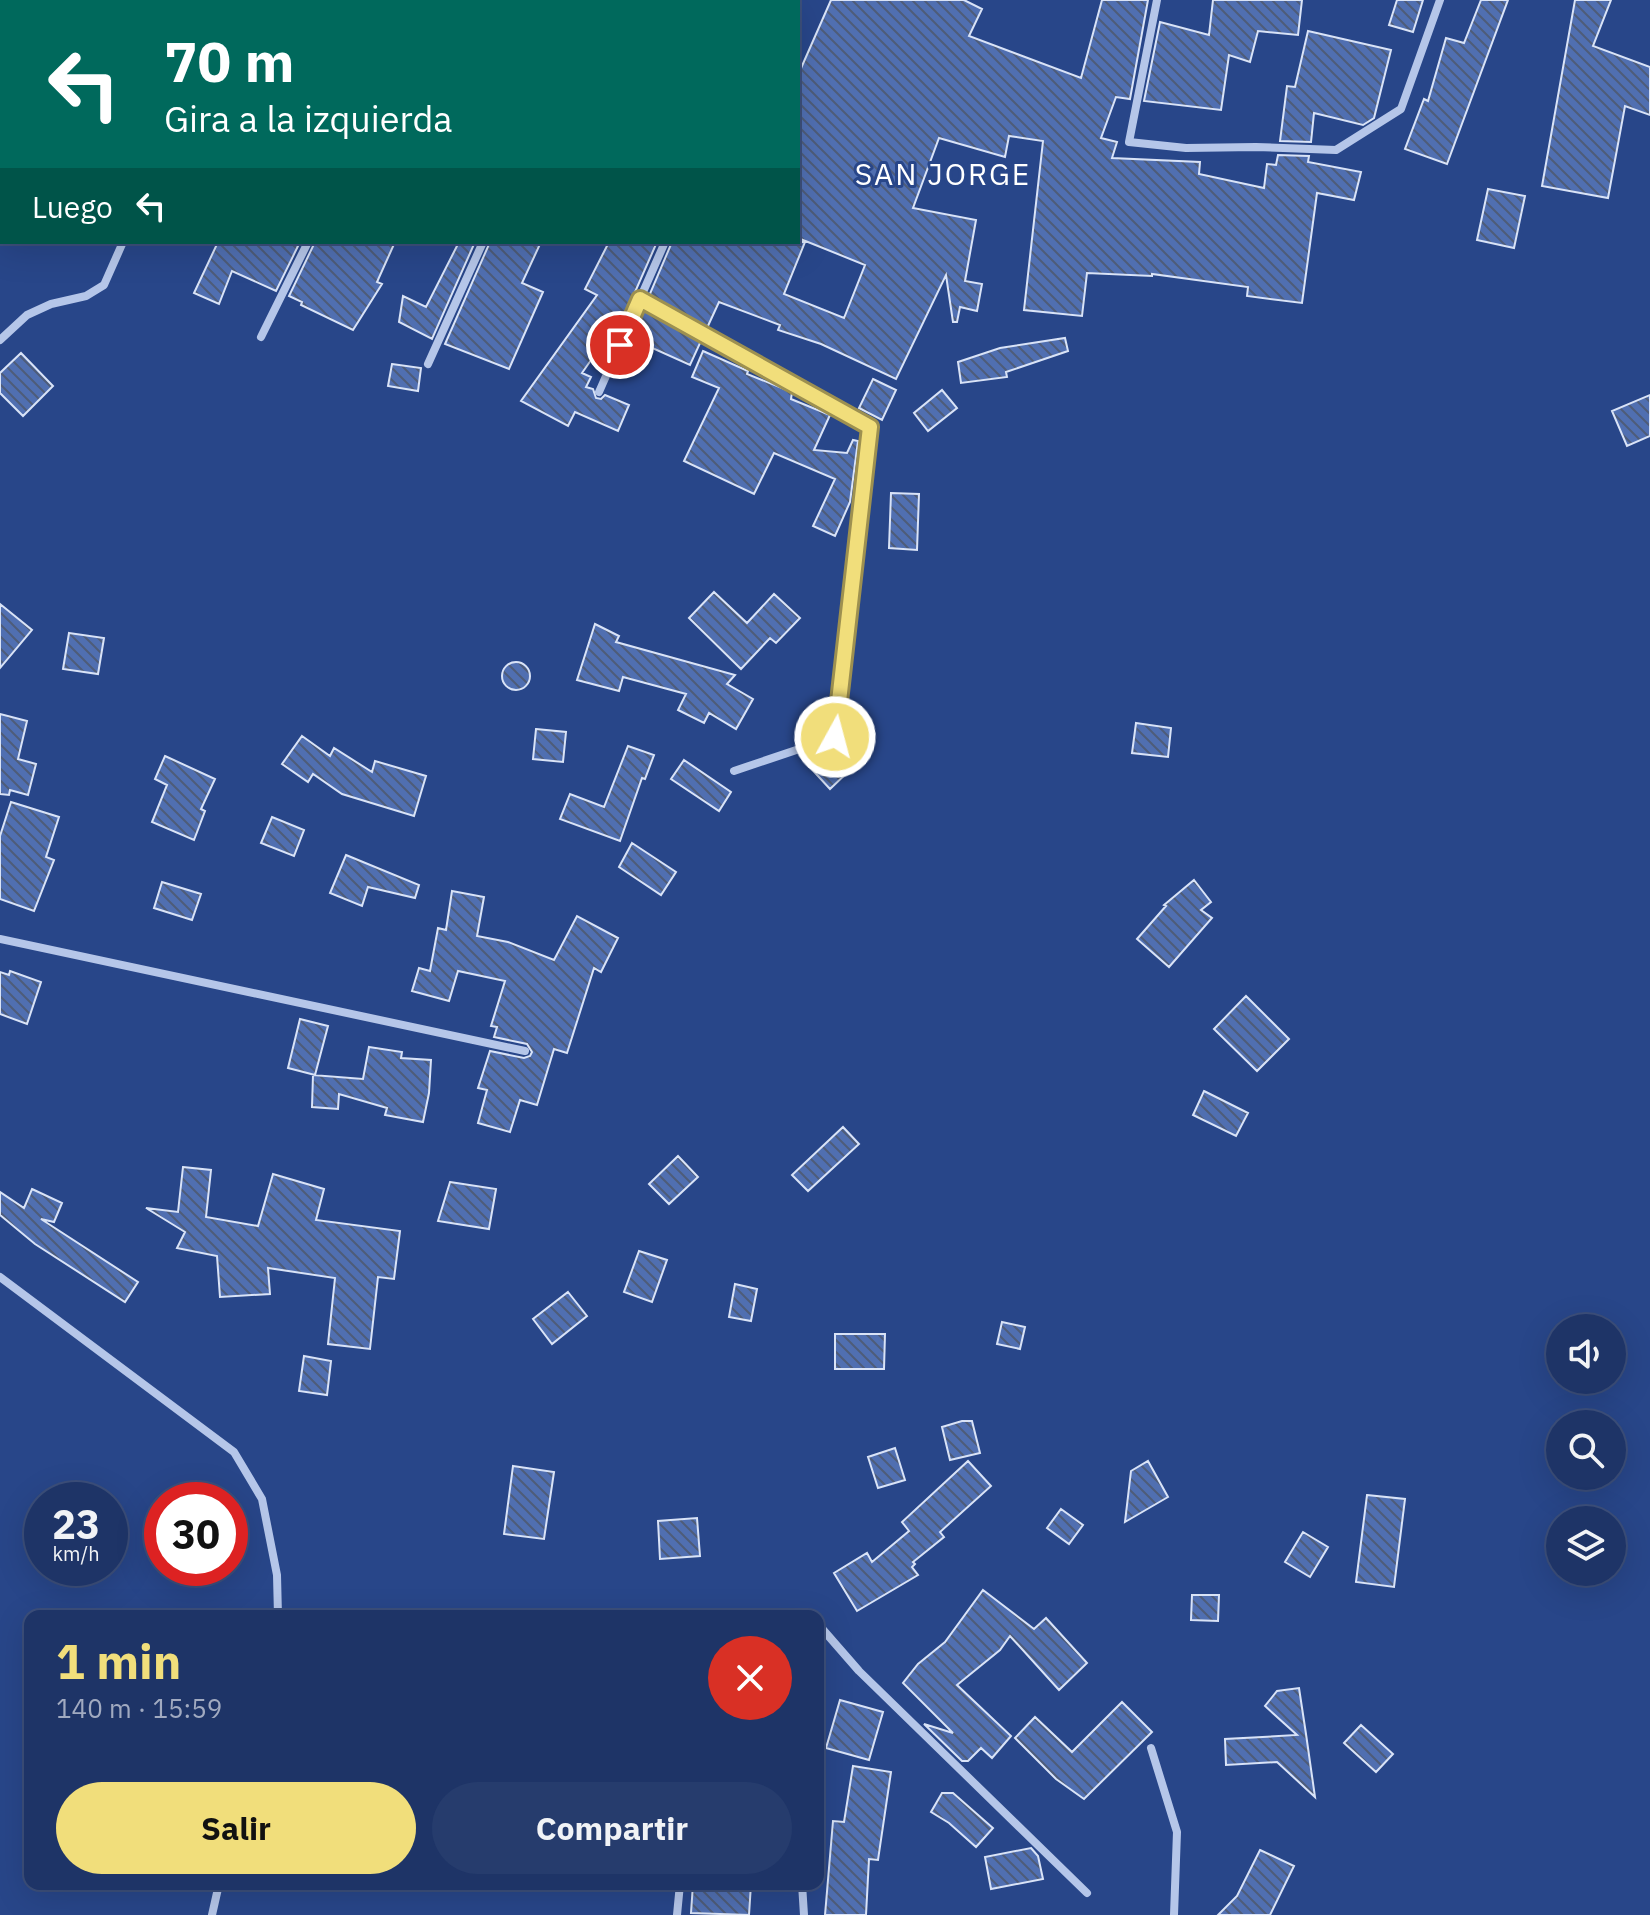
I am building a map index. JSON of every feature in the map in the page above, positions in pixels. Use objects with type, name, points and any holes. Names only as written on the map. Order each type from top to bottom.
[{"type":"street","points":[[1157,0],[1129,142],[1186,148],[1336,150],[1401,109],[1440,0]]},
{"type":"street","points":[[0,340],[27,315],[51,304],[86,296],[104,285],[122,244]]},
{"type":"street","points":[[261,337],[307,244]]},
{"type":"street","points":[[428,364],[482,244]]},
{"type":"street","points":[[599,392],[664,244]]},
{"type":"street","points":[[640,299],[870,427],[835,737],[734,771]]},
{"type":"street","points":[[0,939],[525,1051]]},
{"type":"street","points":[[0,1277],[234,1452],[262,1499],[277,1575],[278,1610]]},
{"type":"street","points":[[824,1631],[859,1671],[1087,1893]]},
{"type":"street","points":[[1151,1748],[1177,1832],[1174,1915]]},
{"type":"street","points":[[212,1915],[218,1890]]},
{"type":"street","points":[[677,1915],[679,1890]]},
{"type":"street","points":[[802,1890],[804,1915]]},
{"type":"building","points":[[831,0],[964,0],[982,9],[969,36],[1081,78],[1102,0],[1148,0],[1130,99],[1116,97],[1101,138],[1117,142],[1112,158],[1200,162],[1199,174],[1264,188],[1267,164],[1276,165],[1278,155],[1309,156],[1308,162],[1361,172],[1354,200],[1317,193],[1302,303],[1247,296],[1248,287],[1152,274],[1087,273],[1082,316],[1024,310],[1043,141],[1009,136],[1005,157],[939,138],[913,208],[976,220],[965,281],[982,284],[977,311],[960,307],[957,322],[953,322],[946,275],[896,379],[821,344],[778,330],[780,325],[719,302],[707,328],[649,296],[671,244],[805,242],[784,294],[844,318],[865,265],[800,239],[800,70]]},
{"type":"building","points":[[1213,0],[1302,0],[1298,35],[1258,31],[1250,62],[1229,55],[1221,110],[1144,101],[1160,22],[1209,35]]},
{"type":"building","points":[[1397,0],[1423,0],[1413,32],[1389,25]]},
{"type":"building","points":[[1481,0],[1508,0],[1447,164],[1405,149],[1424,99],[1428,101],[1446,38],[1464,43]]},
{"type":"building","points":[[1575,0],[1611,0],[1593,46],[1650,67],[1650,115],[1625,106],[1608,198],[1542,186]]},
{"type":"building","points":[[1308,31],[1391,50],[1374,118],[1363,125],[1314,113],[1311,142],[1280,141],[1287,86],[1295,87]]},
{"type":"building","points":[[1488,189],[1525,196],[1514,248],[1477,240]]},
{"type":"building","points":[[217,244],[299,244],[276,291],[232,271],[219,304],[194,293]]},
{"type":"building","points":[[314,244],[394,244],[377,282],[382,284],[353,330],[289,296]]},
{"type":"building","points":[[458,244],[474,244],[432,339],[399,322],[403,296],[426,307]]},
{"type":"building","points":[[489,244],[540,244],[522,283],[543,292],[509,369],[445,344]]},
{"type":"building","points":[[608,244],[656,244],[617,333],[612,330],[582,373],[591,377],[586,387],[593,389],[596,398],[601,399],[605,395],[629,405],[618,431],[575,412],[568,426],[521,401],[597,295],[585,289]]},
{"type":"building","points":[[643,309],[701,341],[690,365],[630,338]]},
{"type":"building","points":[[1065,338],[1068,351],[1006,372],[1007,377],[961,383],[958,362],[1000,348]]},
{"type":"building","points":[[703,351],[748,371],[747,374],[792,392],[791,399],[830,415],[814,450],[847,453],[853,440],[858,441],[850,502],[835,536],[813,526],[835,479],[774,453],[754,494],[684,461],[719,388],[692,377]]},
{"type":"building","points":[[21,353],[53,386],[23,416],[0,393],[0,373]]},
{"type":"building","points":[[392,364],[421,368],[418,391],[388,386]]},
{"type":"building","points":[[873,379],[896,390],[882,420],[859,408]]},
{"type":"building","points":[[942,390],[957,408],[928,431],[914,413]]},
{"type":"building","points":[[1650,395],[1650,436],[1627,446],[1612,411]]},
{"type":"building","points":[[891,493],[919,494],[917,550],[889,548]]},
{"type":"building","points":[[714,592],[747,623],[774,594],[800,618],[776,643],[770,638],[741,669],[689,618]]},
{"type":"building","points":[[0,604],[32,630],[0,668]]},
{"type":"building","points":[[595,624],[619,636],[616,642],[735,675],[727,684],[753,699],[736,729],[709,713],[704,723],[678,710],[686,694],[623,677],[619,691],[577,680]]},
{"type":"building","points":[[69,633],[104,638],[98,674],[63,669]]},
{"type":"building","points":[[516,662],[526,666],[530,676],[526,686],[516,690],[506,686],[502,676],[506,666]]},
{"type":"building","points":[[0,714],[27,721],[18,759],[36,764],[28,795],[10,790],[9,795],[0,794]]},
{"type":"building","points":[[1136,723],[1171,728],[1168,757],[1132,753]]},
{"type":"building","points":[[536,729],[566,732],[563,762],[533,759]]},
{"type":"building","points":[[302,736],[330,756],[334,748],[372,772],[375,761],[426,776],[414,816],[342,794],[313,774],[308,782],[282,764]]},
{"type":"building","points":[[628,746],[654,755],[645,779],[642,778],[620,841],[560,819],[570,794],[604,807]]},
{"type":"building","points":[[828,747],[850,770],[830,789],[807,764]]},
{"type":"building","points":[[165,756],[215,779],[201,809],[205,811],[194,840],[152,822],[167,785],[155,779]]},
{"type":"building","points":[[684,760],[731,792],[719,811],[671,779]]},
{"type":"building","points":[[11,802],[59,817],[46,857],[54,860],[34,911],[0,899],[0,836]]},
{"type":"building","points":[[272,817],[304,830],[294,856],[261,843]]},
{"type":"building","points":[[632,843],[676,872],[661,895],[619,867]]},
{"type":"building","points":[[346,855],[419,885],[415,898],[368,887],[362,906],[330,893]]},
{"type":"building","points":[[1194,880],[1211,902],[1201,910],[1212,918],[1169,967],[1137,939],[1164,905]]},
{"type":"building","points":[[162,882],[201,894],[192,920],[154,908]]},
{"type":"building","points":[[452,891],[484,897],[477,936],[508,942],[554,960],[577,916],[618,938],[601,972],[594,968],[567,1053],[554,1049],[537,1105],[520,1100],[510,1132],[478,1123],[487,1090],[478,1088],[490,1051],[524,1058],[532,1052],[527,1044],[494,1037],[497,1027],[491,1026],[505,981],[458,971],[449,1001],[412,991],[419,968],[430,971],[438,928],[446,930]]},
{"type":"building","points":[[10,971],[41,982],[27,1024],[0,1014],[0,972],[9,975]]},
{"type":"building","points":[[1246,996],[1289,1039],[1257,1071],[1214,1029]]},
{"type":"building","points":[[300,1019],[328,1026],[315,1075],[288,1068]]},
{"type":"building","points":[[369,1047],[402,1052],[401,1058],[431,1060],[423,1122],[385,1115],[387,1108],[339,1094],[338,1109],[312,1107],[313,1075],[363,1079]]},
{"type":"building","points":[[1204,1091],[1248,1113],[1236,1136],[1193,1115]]},
{"type":"building","points":[[843,1127],[859,1144],[808,1191],[792,1175]]},
{"type":"building","points":[[678,1156],[698,1177],[669,1204],[649,1184]]},
{"type":"building","points":[[183,1167],[211,1170],[206,1217],[258,1226],[273,1174],[324,1189],[316,1220],[400,1231],[394,1279],[378,1277],[370,1349],[328,1344],[335,1278],[268,1268],[270,1294],[220,1297],[217,1256],[177,1248],[185,1232],[146,1208],[178,1212]]},
{"type":"building","points":[[450,1182],[496,1189],[489,1229],[438,1221]]},
{"type":"building","points":[[32,1189],[62,1203],[54,1222],[41,1219],[138,1282],[125,1302],[35,1244],[0,1215],[0,1192],[24,1208]]},
{"type":"building","points":[[639,1251],[667,1260],[652,1302],[624,1292]]},
{"type":"building","points":[[735,1284],[757,1289],[751,1321],[729,1317]]},
{"type":"building","points":[[568,1292],[587,1316],[552,1344],[533,1319]]},
{"type":"building","points":[[1002,1322],[1025,1327],[1020,1349],[997,1344]]},
{"type":"building","points":[[835,1334],[885,1334],[884,1369],[835,1369]]},
{"type":"building","points":[[304,1356],[331,1361],[327,1395],[299,1391]]},
{"type":"building","points":[[972,1421],[980,1453],[950,1460],[942,1427]]},
{"type":"building","points":[[895,1448],[905,1480],[878,1488],[868,1457]]},
{"type":"building","points":[[968,1461],[991,1486],[940,1532],[944,1537],[913,1562],[912,1567],[918,1575],[857,1611],[834,1573],[867,1553],[872,1562],[909,1531],[902,1522]]},
{"type":"building","points":[[1148,1461],[1168,1497],[1125,1522],[1131,1471]]},
{"type":"building","points":[[513,1466],[554,1472],[544,1539],[504,1534]]},
{"type":"building","points":[[1367,1495],[1405,1499],[1394,1587],[1356,1582]]},
{"type":"building","points":[[1061,1509],[1083,1525],[1069,1544],[1047,1528]]},
{"type":"building","points":[[697,1518],[700,1556],[660,1559],[658,1521]]},
{"type":"building","points":[[1303,1532],[1328,1547],[1310,1577],[1285,1562]]},
{"type":"building","points":[[983,1590],[1034,1629],[1046,1618],[1087,1663],[1059,1690],[1010,1636],[1000,1650],[957,1685],[1011,1736],[992,1758],[981,1748],[968,1761],[962,1761],[924,1724],[953,1733],[903,1683],[918,1664],[945,1642]]},
{"type":"building","points":[[1192,1595],[1219,1595],[1218,1621],[1191,1620]]},
{"type":"building","points":[[1299,1688],[1315,1797],[1277,1762],[1226,1765],[1225,1739],[1297,1735],[1265,1706],[1277,1691]]},
{"type":"building","points":[[840,1700],[883,1712],[869,1760],[826,1748]]},
{"type":"building","points":[[1122,1702],[1152,1732],[1084,1799],[1056,1779],[1015,1738],[1035,1717],[1072,1752]]},
{"type":"building","points":[[1361,1725],[1393,1754],[1376,1772],[1344,1743]]},
{"type":"building","points":[[853,1766],[891,1772],[878,1860],[869,1859],[866,1915],[825,1915],[833,1821],[844,1822]]},
{"type":"building","points":[[942,1793],[953,1793],[993,1828],[976,1847],[931,1812]]},
{"type":"building","points":[[1031,1848],[1038,1856],[1043,1879],[991,1889],[985,1857]]},
{"type":"building","points":[[1260,1850],[1294,1866],[1270,1915],[1218,1915],[1237,1896]]},
{"type":"building","points":[[693,1890],[751,1890],[749,1915],[691,1913]]},
{"type":"district","name":"SAN JORGE","points":[[943,175]]},
{"type":"route","points":[[620,345],[640,299],[870,427],[835,737]]}]
